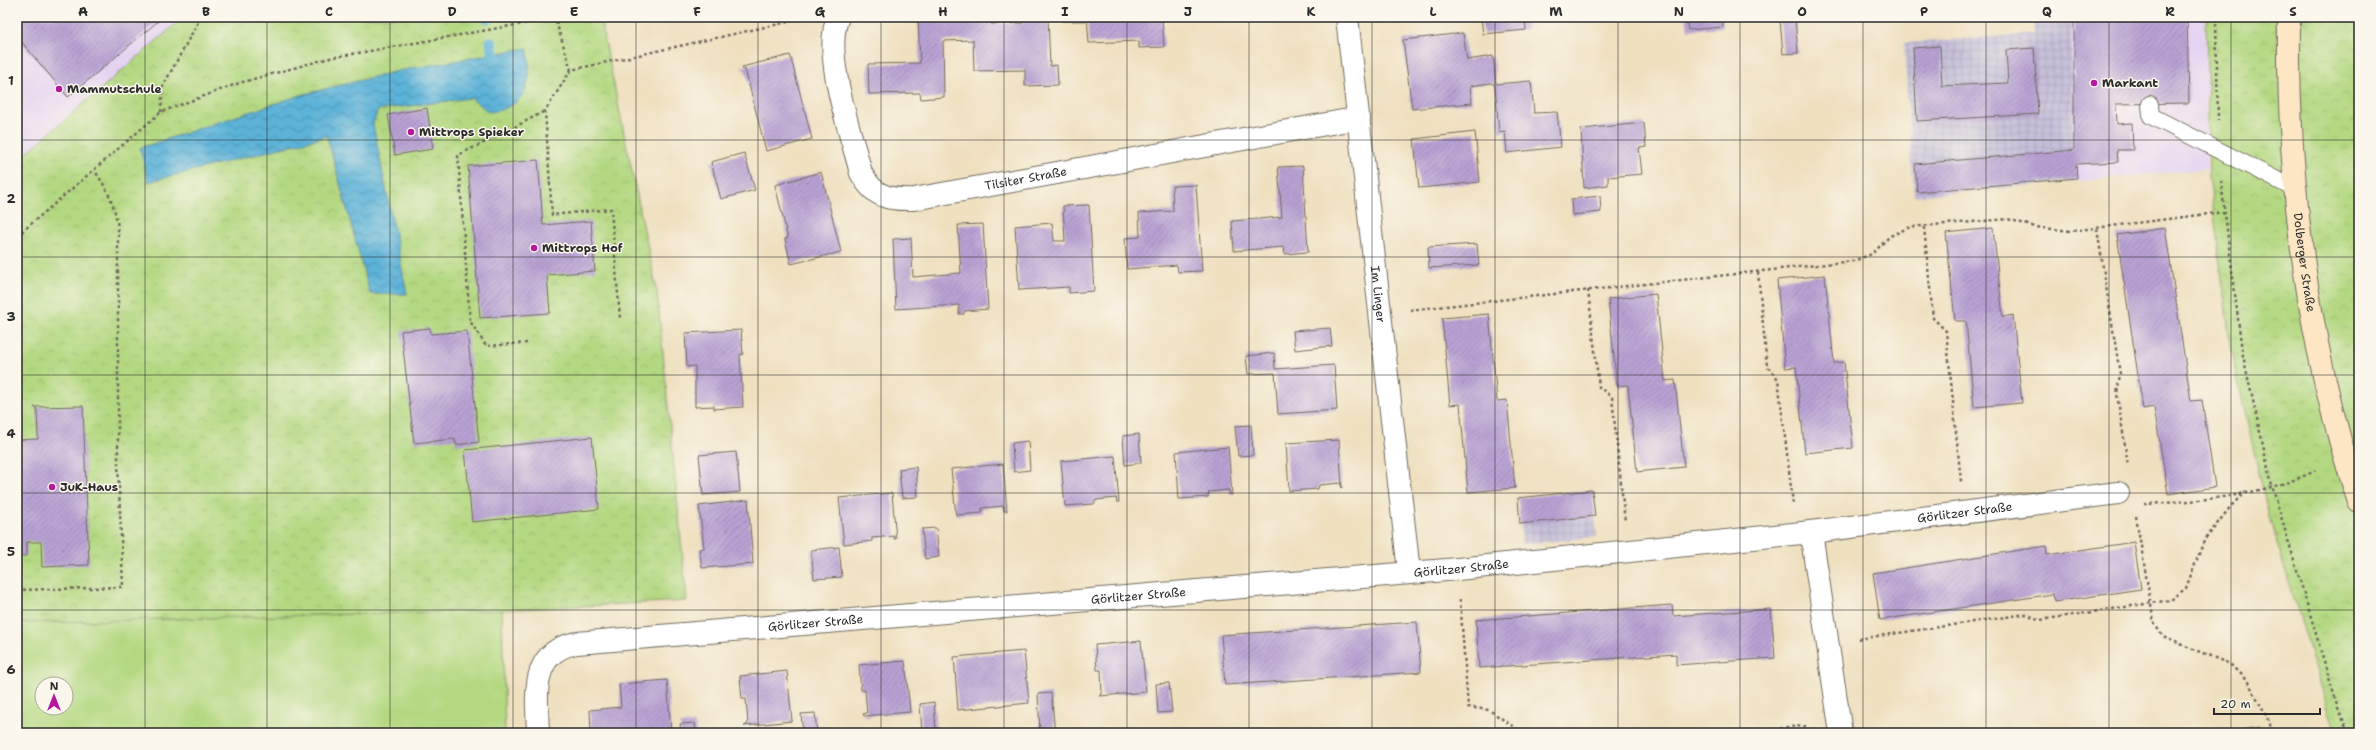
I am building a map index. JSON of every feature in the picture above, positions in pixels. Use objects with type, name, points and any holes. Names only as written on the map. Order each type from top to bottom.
[{"type":"main road","name":"Dolberger Straße","points":[[2289,17],[2288,76],[2295,189],[2314,331],[2343,454],[2359,502]]},
{"type":"street","name":"Tilsiter Straße","points":[[838,17],[832,37],[834,64],[861,173],[867,185],[888,198],[914,199],[1359,118]]},
{"type":"street","name":"Im Linger","points":[[1347,17],[1382,313],[1409,572]]},
{"type":"street","name":"Görlitzer Straße","points":[[538,733],[538,676],[549,657],[566,644],[1458,569],[1804,533],[1964,513],[2126,498]]},
{"type":"street","points":[[1804,533],[1826,643],[1840,729]]},
{"type":"lane","points":[[2150,104],[2151,116],[2295,189]]},
{"type":"path","points":[[161,112],[163,86],[201,17]]},
{"type":"path","points":[[527,343],[486,346],[470,321],[458,155],[496,138],[545,111],[571,70],[812,17]]},
{"type":"path","points":[[2216,17],[2219,150],[2224,212],[2242,351],[2272,486],[2338,708],[2349,733]]},
{"type":"path","points":[[17,236],[161,112],[239,83],[330,58],[555,18],[571,70]]},
{"type":"path","points":[[545,111],[552,215],[611,209],[620,319]]},
{"type":"path","points":[[17,590],[123,587],[118,463],[118,228],[115,208],[105,185],[94,170]]},
{"type":"path","points":[[1382,313],[1853,261],[1872,254],[1890,236],[1910,227],[2008,219],[2035,227],[2064,230],[2097,229],[2224,212]]},
{"type":"path","points":[[1924,227],[1933,318],[1946,331],[1964,513]]},
{"type":"path","points":[[2097,229],[2120,374],[2117,394],[2130,473]]},
{"type":"path","points":[[1758,272],[1767,366],[1778,379],[1804,533]]},
{"type":"path","points":[[1588,290],[1599,387],[1612,397],[1628,552]]},
{"type":"path","points":[[2272,733],[2269,720],[2248,682],[2230,664],[2163,637],[2154,623],[2126,498],[2169,503],[2245,492],[2298,480],[2343,454]]},
{"type":"path","points":[[1826,643],[2026,614],[2040,620],[2171,600],[2186,588],[2204,541],[2230,506],[2245,492]]},
{"type":"path","points":[[1458,569],[1468,707],[1489,710],[1516,729],[1518,733]]},
{"type":"path","points":[[1762,733],[1787,727],[1840,729]]},
{"type":"shaded area","name":"Mammutschule","points":[[17,17],[184,17],[17,161]]},
{"type":"shaded area","points":[[2034,17],[2071,17],[2074,181],[1914,196],[1904,43],[2034,34]]},
{"type":"shaded area","points":[[2071,17],[2205,17],[2207,169],[2074,181]]},
{"type":"shaded area","points":[[1592,490],[1597,537],[1522,544],[1518,498]]},
{"type":"green space","points":[[184,17],[600,17],[657,292],[687,601],[502,610],[17,623],[17,161]]},
{"type":"green space","points":[[2206,17],[2359,17],[2359,733],[2337,733],[2329,712],[2269,517],[2231,351],[2209,175]]},
{"type":"green space","points":[[502,610],[505,733],[17,733],[17,623]]},
{"type":"water","points":[[527,48],[529,60],[528,81],[520,98],[512,105],[489,112],[471,98],[378,110],[373,124],[407,294],[370,294],[327,136],[148,182],[140,148],[301,95],[398,71]]},
{"type":"building","points":[[17,17],[163,17],[68,97],[19,39],[17,41]]},
{"type":"building","points":[[918,17],[991,17],[991,24],[1023,23],[1023,17],[1048,17],[1050,66],[1057,65],[1058,85],[1025,86],[1025,70],[974,71],[973,40],[943,41],[944,97],[921,99],[920,93],[869,94],[868,64],[920,63]]},
{"type":"building","points":[[1061,17],[1086,17],[1086,21],[1061,21]]},
{"type":"building","points":[[1087,17],[1162,17],[1164,47],[1139,48],[1139,41],[1089,43]]},
{"type":"building","points":[[1252,17],[1273,17],[1273,18],[1252,20]]},
{"type":"building","points":[[1525,17],[1526,30],[1483,34],[1481,18]]},
{"type":"building","points":[[1686,17],[1722,17],[1723,27],[1688,30]]},
{"type":"building","points":[[2187,17],[2189,103],[2116,104],[2117,124],[2132,123],[2133,150],[2117,150],[2118,162],[2076,164],[2077,178],[1917,192],[1915,164],[2074,150],[2074,18]]},
{"type":"building","points":[[1795,19],[1798,53],[1783,54],[1780,20]]},
{"type":"building","points":[[1463,33],[1467,60],[1493,56],[1496,84],[1531,81],[1534,113],[1557,112],[1561,147],[1507,153],[1505,131],[1499,132],[1495,85],[1491,83],[1470,86],[1472,103],[1412,109],[1403,40]]},
{"type":"building","points":[[1940,46],[1942,86],[2008,83],[2006,50],[2034,48],[2038,114],[1917,121],[1913,48]]},
{"type":"building","points":[[790,55],[812,139],[766,151],[745,69],[743,70],[742,67]]},
{"type":"building","name":"Mittrops Spieker","points":[[427,108],[433,149],[395,155],[388,115]]},
{"type":"building","points":[[1644,123],[1646,147],[1639,148],[1642,174],[1608,177],[1608,185],[1584,188],[1581,129]]},
{"type":"building","points":[[1475,132],[1480,182],[1419,188],[1414,139]]},
{"type":"building","points":[[744,153],[755,190],[721,199],[711,162]]},
{"type":"building","name":"Mittrops Hof","points":[[538,160],[543,225],[591,221],[595,271],[547,275],[550,313],[480,318],[468,166]]},
{"type":"building","points":[[1303,166],[1308,252],[1285,254],[1284,247],[1234,251],[1232,221],[1282,217],[1278,167]]},
{"type":"building","points":[[821,172],[841,252],[791,264],[785,239],[788,238],[775,185]]},
{"type":"building","points":[[1196,185],[1202,271],[1178,272],[1177,265],[1127,269],[1125,238],[1140,237],[1139,213],[1173,211],[1172,186]]},
{"type":"building","points":[[1600,196],[1601,212],[1572,215],[1571,199]]},
{"type":"building","points":[[1089,205],[1094,291],[1069,293],[1069,287],[1019,290],[1015,226],[1052,223],[1054,241],[1065,241],[1063,206]]},
{"type":"building","points":[[983,224],[988,309],[964,311],[964,314],[959,314],[959,305],[896,309],[893,239],[911,238],[913,277],[961,273],[958,225]]},
{"type":"building","points":[[1993,228],[2003,317],[2013,315],[2022,403],[1974,407],[1966,321],[1955,321],[1946,233]]},
{"type":"building","points":[[2165,228],[2191,401],[2202,400],[2215,487],[2168,494],[2154,407],[2143,409],[2117,235]]},
{"type":"building","points":[[1477,244],[1479,265],[1429,268],[1428,247]]},
{"type":"building","points":[[1825,275],[1834,363],[1844,362],[1853,448],[1805,453],[1796,367],[1785,368],[1777,280]]},
{"type":"building","points":[[1656,294],[1665,381],[1675,380],[1684,467],[1637,472],[1628,385],[1617,386],[1608,299]]},
{"type":"building","points":[[1489,314],[1497,401],[1507,400],[1515,488],[1468,492],[1460,404],[1450,405],[1442,318]]},
{"type":"building","points":[[430,328],[431,334],[467,331],[479,442],[456,445],[455,439],[414,443],[401,331]]},
{"type":"building","points":[[1330,328],[1332,346],[1295,350],[1293,331]]},
{"type":"building","points":[[741,330],[743,354],[740,355],[743,407],[714,409],[714,406],[695,407],[695,366],[687,367],[685,333]]},
{"type":"building","points":[[1274,353],[1275,369],[1334,365],[1337,410],[1278,414],[1275,373],[1248,374],[1246,356]]},
{"type":"building","name":"JuK-Haus","points":[[83,406],[89,565],[42,567],[41,542],[27,542],[27,556],[17,556],[17,440],[38,439],[37,409],[34,407]]},
{"type":"building","points":[[1251,425],[1253,455],[1238,456],[1235,426]]},
{"type":"building","points":[[1139,434],[1141,463],[1125,465],[1123,436]]},
{"type":"building","points":[[592,437],[599,509],[472,522],[465,450]]},
{"type":"building","points":[[1339,440],[1342,488],[1340,483],[1319,485],[1318,489],[1289,491],[1286,443]]},
{"type":"building","points":[[1028,441],[1030,470],[1014,472],[1012,443]]},
{"type":"building","points":[[1228,447],[1232,495],[1230,495],[1229,490],[1209,492],[1208,497],[1179,499],[1176,452]]},
{"type":"building","points":[[736,452],[740,492],[703,495],[699,455]]},
{"type":"building","points":[[1115,456],[1119,502],[1117,502],[1116,498],[1096,500],[1094,504],[1065,506],[1061,461]]},
{"type":"building","points":[[1003,464],[1007,511],[1004,511],[1004,506],[982,508],[982,513],[956,515],[951,469]]},
{"type":"building","points":[[916,467],[918,497],[902,498],[899,469]]},
{"type":"building","points":[[1592,490],[1595,516],[1520,524],[1518,498]]},
{"type":"building","points":[[892,493],[896,539],[894,539],[894,536],[872,538],[872,541],[844,544],[839,498]]},
{"type":"building","points":[[748,500],[753,564],[702,568],[699,549],[704,548],[699,506]]},
{"type":"building","points":[[936,528],[939,557],[925,559],[922,529]]},
{"type":"building","points":[[2134,542],[2141,589],[2054,602],[2053,594],[1880,620],[1873,573],[2046,546],[2047,555]]},
{"type":"building","points":[[839,547],[842,577],[814,579],[811,550]]},
{"type":"building","points":[[1672,605],[1673,616],[1771,609],[1775,658],[1676,665],[1676,654],[1479,668],[1476,620]]},
{"type":"building","points":[[1417,622],[1421,672],[1225,685],[1221,635]]},
{"type":"building","points":[[1141,641],[1146,692],[1100,696],[1102,694],[1101,670],[1097,670],[1095,645]]},
{"type":"building","points":[[1024,651],[1029,703],[958,710],[954,657]]},
{"type":"building","points":[[905,661],[910,712],[864,716],[863,714],[867,713],[865,690],[861,690],[859,665]]},
{"type":"building","points":[[787,671],[792,721],[744,726],[748,724],[746,699],[742,699],[740,676]]},
{"type":"building","points":[[667,680],[671,732],[591,733],[590,710],[621,707],[619,684]]},
{"type":"building","points":[[1169,683],[1172,712],[1158,713],[1156,684]]},
{"type":"building","points":[[1051,693],[1055,733],[1040,733],[1038,694]]},
{"type":"building","points":[[934,702],[936,732],[922,733],[920,704]]},
{"type":"building","points":[[815,713],[817,733],[803,733],[801,714]]},
{"type":"building","points":[[695,723],[696,733],[681,733],[680,724]]},
{"type":"building","points":[[2260,727],[2261,733],[2228,733],[2228,732]]},
{"type":"waterway","points":[[491,42],[493,54]]},
{"type":"place","name":"Markant","points":[[2094,83]]},
{"type":"place","name":"Mammutschule","points":[[59,89]]},
{"type":"place","name":"Mittrops Spieker","points":[[411,132]]},
{"type":"place","name":"Mittrops Hof","points":[[534,248]]},
{"type":"place","name":"JuK-Haus","points":[[52,487]]}]
